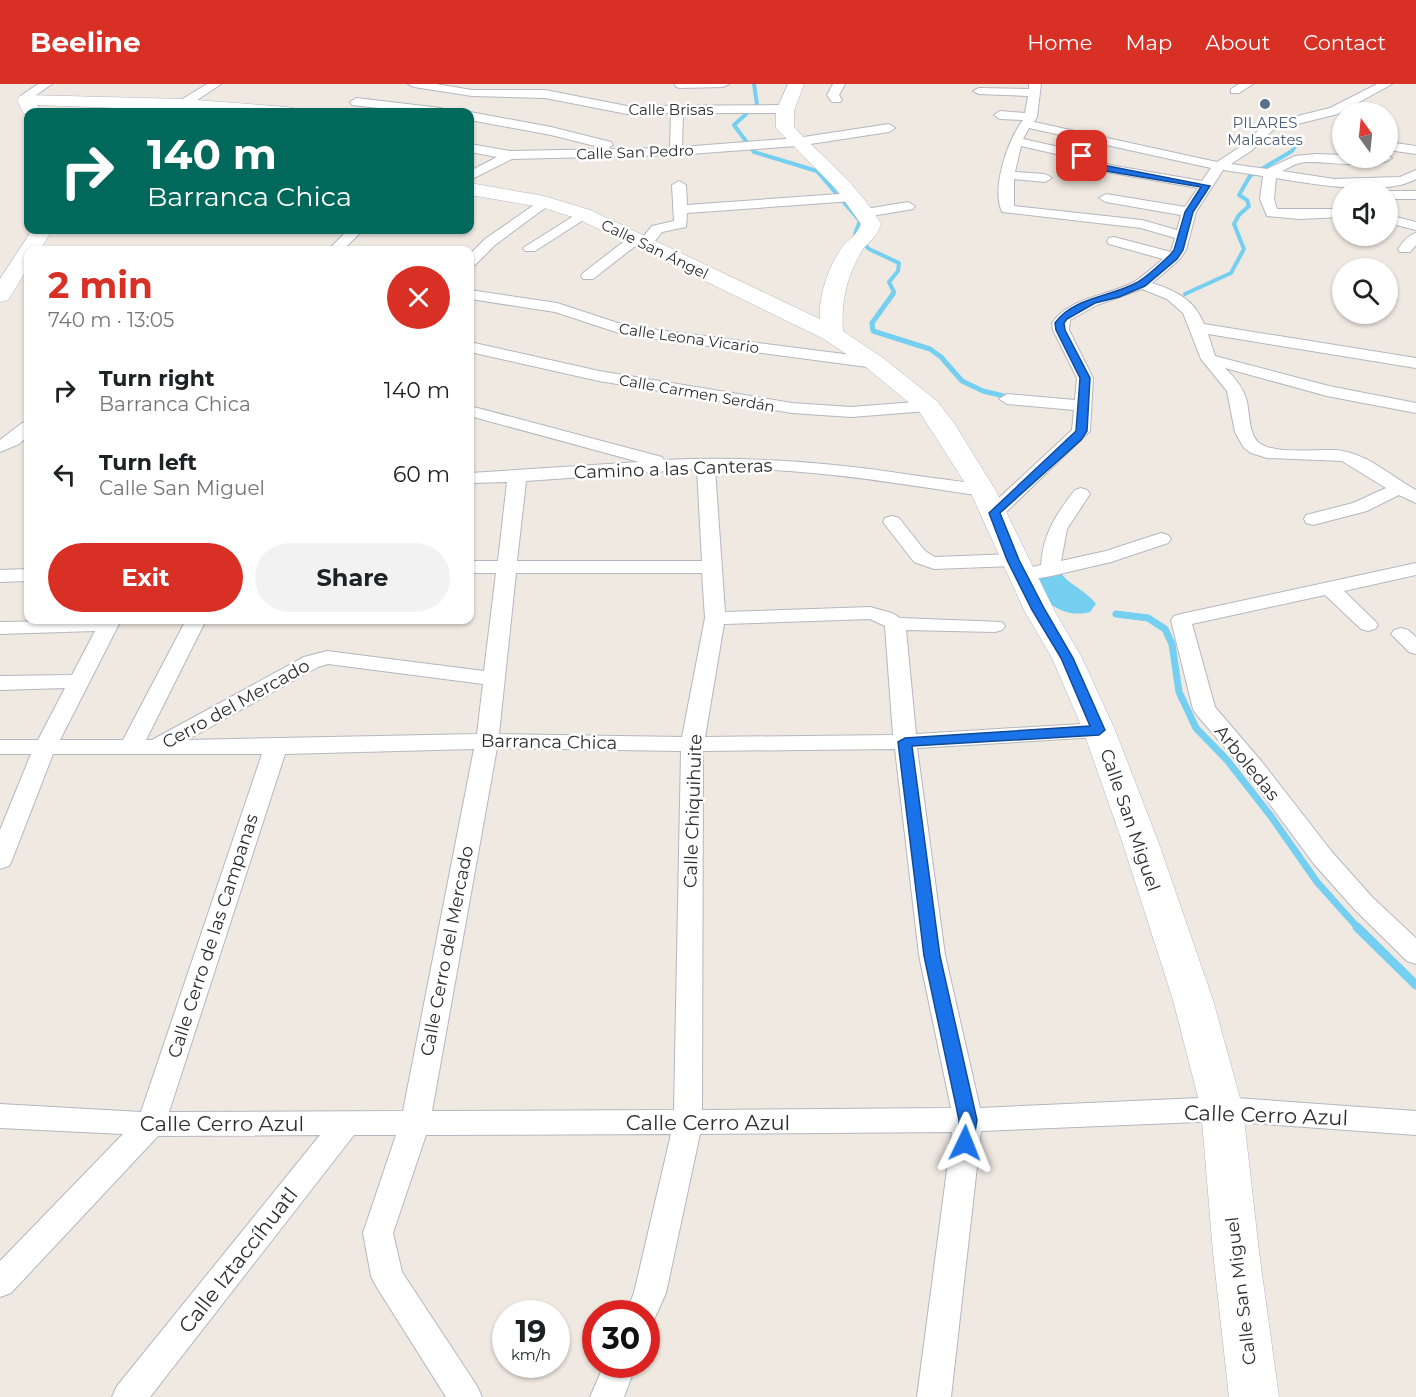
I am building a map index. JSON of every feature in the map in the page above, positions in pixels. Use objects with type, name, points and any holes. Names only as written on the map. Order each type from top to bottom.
[{"type":"street","points":[[46,84],[26,97],[29,106],[183,104],[235,108]]},
{"type":"street","points":[[183,104],[215,84]]},
{"type":"street","name":"Calle Brisas","points":[[417,84],[472,93],[545,94],[627,110],[785,109]]},
{"type":"street","points":[[680,85],[723,84]]},
{"type":"street","points":[[796,84],[785,109],[783,122],[785,128],[866,213],[871,224],[869,233],[859,243],[838,280],[830,306],[832,334]]},
{"type":"street","points":[[836,100],[833,95],[839,84]]},
{"type":"street","points":[[1004,84],[1034,88]]},
{"type":"street","points":[[1235,92],[1247,84]]},
{"type":"street","points":[[989,502],[1077,438],[1083,425],[1085,378],[1061,330],[1060,323],[1064,317],[1092,302],[1141,284],[1173,257],[1179,250],[1181,235],[1189,212],[1220,166],[1247,148],[1269,127],[1334,111],[1386,84]]},
{"type":"street","points":[[979,91],[1034,88]]},
{"type":"street","points":[[1034,88],[1028,121],[1016,141],[1007,175],[1007,209],[1142,224],[1181,235]]},
{"type":"street","points":[[356,102],[407,108]]},
{"type":"street","points":[[676,151],[677,109]]},
{"type":"street","points":[[1000,115],[1220,166],[1334,183],[1403,181],[1416,174]]},
{"type":"street","points":[[474,116],[647,153]]},
{"type":"street","name":"Calle San Pedro","points":[[475,146],[510,155],[647,153],[797,142],[889,128]]},
{"type":"street","points":[[1016,141],[1082,156],[1106,168],[1206,186]]},
{"type":"street","points":[[1302,158],[1314,147]]},
{"type":"street","points":[[1398,151],[1416,149]]},
{"type":"street","points":[[474,174],[510,155]]},
{"type":"street","points":[[1268,173],[1302,158],[1332,159]]},
{"type":"street","points":[[1268,173],[1267,198],[1272,213],[1302,220],[1332,215]]},
{"type":"street","points":[[1007,175],[1045,178]]},
{"type":"street","points":[[588,276],[657,229],[681,224],[679,185]]},
{"type":"street","points":[[1267,189],[1332,193]]},
{"type":"street","name":"Calle San Ángel","points":[[474,190],[544,202],[583,214],[832,334]]},
{"type":"street","points":[[1398,195],[1416,195]]},
{"type":"street","points":[[682,209],[850,197]]},
{"type":"street","points":[[1107,198],[1189,212]]},
{"type":"street","points":[[474,258],[490,242],[544,202]]},
{"type":"street","points":[[866,213],[908,206]]},
{"type":"street","points":[[1398,211],[1416,211]]},
{"type":"street","points":[[530,248],[583,214]]},
{"type":"street","points":[[1398,224],[1416,234],[1405,249]]},
{"type":"street","points":[[339,246],[352,234]]},
{"type":"street","points":[[1114,241],[1173,257]]},
{"type":"street","points":[[0,295],[24,259]]},
{"type":"street","points":[[1141,284],[1184,302],[1192,309],[1209,359],[1235,390],[1243,426],[1251,445],[1260,451],[1344,456],[1357,460],[1398,489],[1416,496]]},
{"type":"street","name":"Calle Leona Vicario","points":[[474,296],[557,308],[625,330],[875,363]]},
{"type":"street","points":[[1199,328],[1416,363]]},
{"type":"street","name":"Calle San Miguel","points":[[832,334],[875,363],[928,406],[942,423],[989,502],[1039,610],[1067,658],[1099,730],[1140,841],[1193,1000],[1222,1109],[1236,1252],[1254,1397]]},
{"type":"street","name":"Calle Carmen Serdán","points":[[474,348],[599,376],[792,408],[851,412],[928,406]]},
{"type":"street","points":[[1209,359],[1327,391],[1416,408]]},
{"type":"street","points":[[1008,399],[1083,406]]},
{"type":"street","points":[[474,412],[674,466]]},
{"type":"street","points":[[0,447],[24,430]]},
{"type":"street","name":"Camino a las Canteras","points":[[474,478],[517,478],[674,466],[769,464],[815,468],[989,502]]},
{"type":"street","name":"Calle Chiquihuite","points":[[647,1300],[688,1122],[693,744],[715,618],[706,465]]},
{"type":"street","name":"Calle Cerro del Mercado","points":[[465,1397],[387,1276],[378,1233],[415,1124],[487,741],[505,567],[517,478]]},
{"type":"street","points":[[1312,519],[1360,507],[1398,489]]},
{"type":"street","points":[[1051,570],[1052,546],[1059,522],[1081,494]]},
{"type":"street","points":[[892,522],[909,540],[918,557],[933,564],[1051,570],[1112,556],[1161,539]]},
{"type":"street","points":[[474,567],[611,569],[712,567]]},
{"type":"street","points":[[1330,588],[1416,569]]},
{"type":"street","points":[[0,576],[24,575]]},
{"type":"street","points":[[1330,588],[1368,625]]},
{"type":"street","name":"Arboledas","points":[[1330,588],[1181,620],[1204,709],[1254,767],[1323,858],[1416,954]]},
{"type":"street","points":[[715,618],[870,613],[885,617],[895,624],[995,626]]},
{"type":"street","points":[[0,628],[73,624]]},
{"type":"street","points":[[2,852],[45,747],[109,624]]},
{"type":"street","points":[[130,748],[194,624]]},
{"type":"street","points":[[895,624],[905,742],[932,956],[968,1120],[934,1397]]},
{"type":"street","name":"Cerro del Mercado","points":[[154,749],[311,662],[327,657],[495,679]]},
{"type":"street","points":[[0,683],[79,681]]},
{"type":"street","name":"Barranca Chica","points":[[0,747],[154,749],[487,741],[693,744],[905,742],[1099,730]]},
{"type":"street","name":"Calle Cerro de las Campanas","points":[[151,1124],[276,747]]},
{"type":"street","name":"Calle Cerro Azul","points":[[0,1116],[151,1124],[415,1124],[968,1120],[1222,1109],[1416,1123]]},
{"type":"street","points":[[0,1283],[151,1124]]},
{"type":"street","name":"Calle Iztaccíhuatl","points":[[129,1397],[346,1124]]},
{"type":"street","points":[[607,1397],[615,1378]]},
{"type":"waterway","points":[[754,84],[757,104],[734,125],[754,152],[817,171],[860,221],[855,234],[869,249],[899,263],[898,271],[889,282],[894,292],[892,295]]},
{"type":"waterway","points":[[1185,294],[1231,273],[1244,249],[1234,224],[1239,215],[1249,206],[1247,200],[1239,195],[1250,176],[1292,151],[1297,143]]},
{"type":"waterway","points":[[893,294],[872,323],[873,331],[930,349],[941,357],[962,381],[983,391],[1012,398]]},
{"type":"waterway","points":[[1047,580],[1052,588],[1077,604]]},
{"type":"waterway","points":[[1116,614],[1148,618],[1165,629],[1172,644],[1179,692],[1196,728],[1227,760],[1270,815],[1317,882],[1359,929]]},
{"type":"waterway","points":[[1359,929],[1416,985]]},
{"type":"place","name":"PILARES Malacates","points":[[1265,104]]},
{"type":"route","points":[[965,1143],[968,1120],[932,956],[905,742],[1099,730],[1067,658],[1013,560],[994,513],[1077,438],[1081,431],[1085,378],[1061,330],[1060,323],[1064,317],[1092,302],[1141,284],[1173,257],[1179,250],[1181,235],[1189,212],[1206,186],[1101,167],[1082,156]]}]
